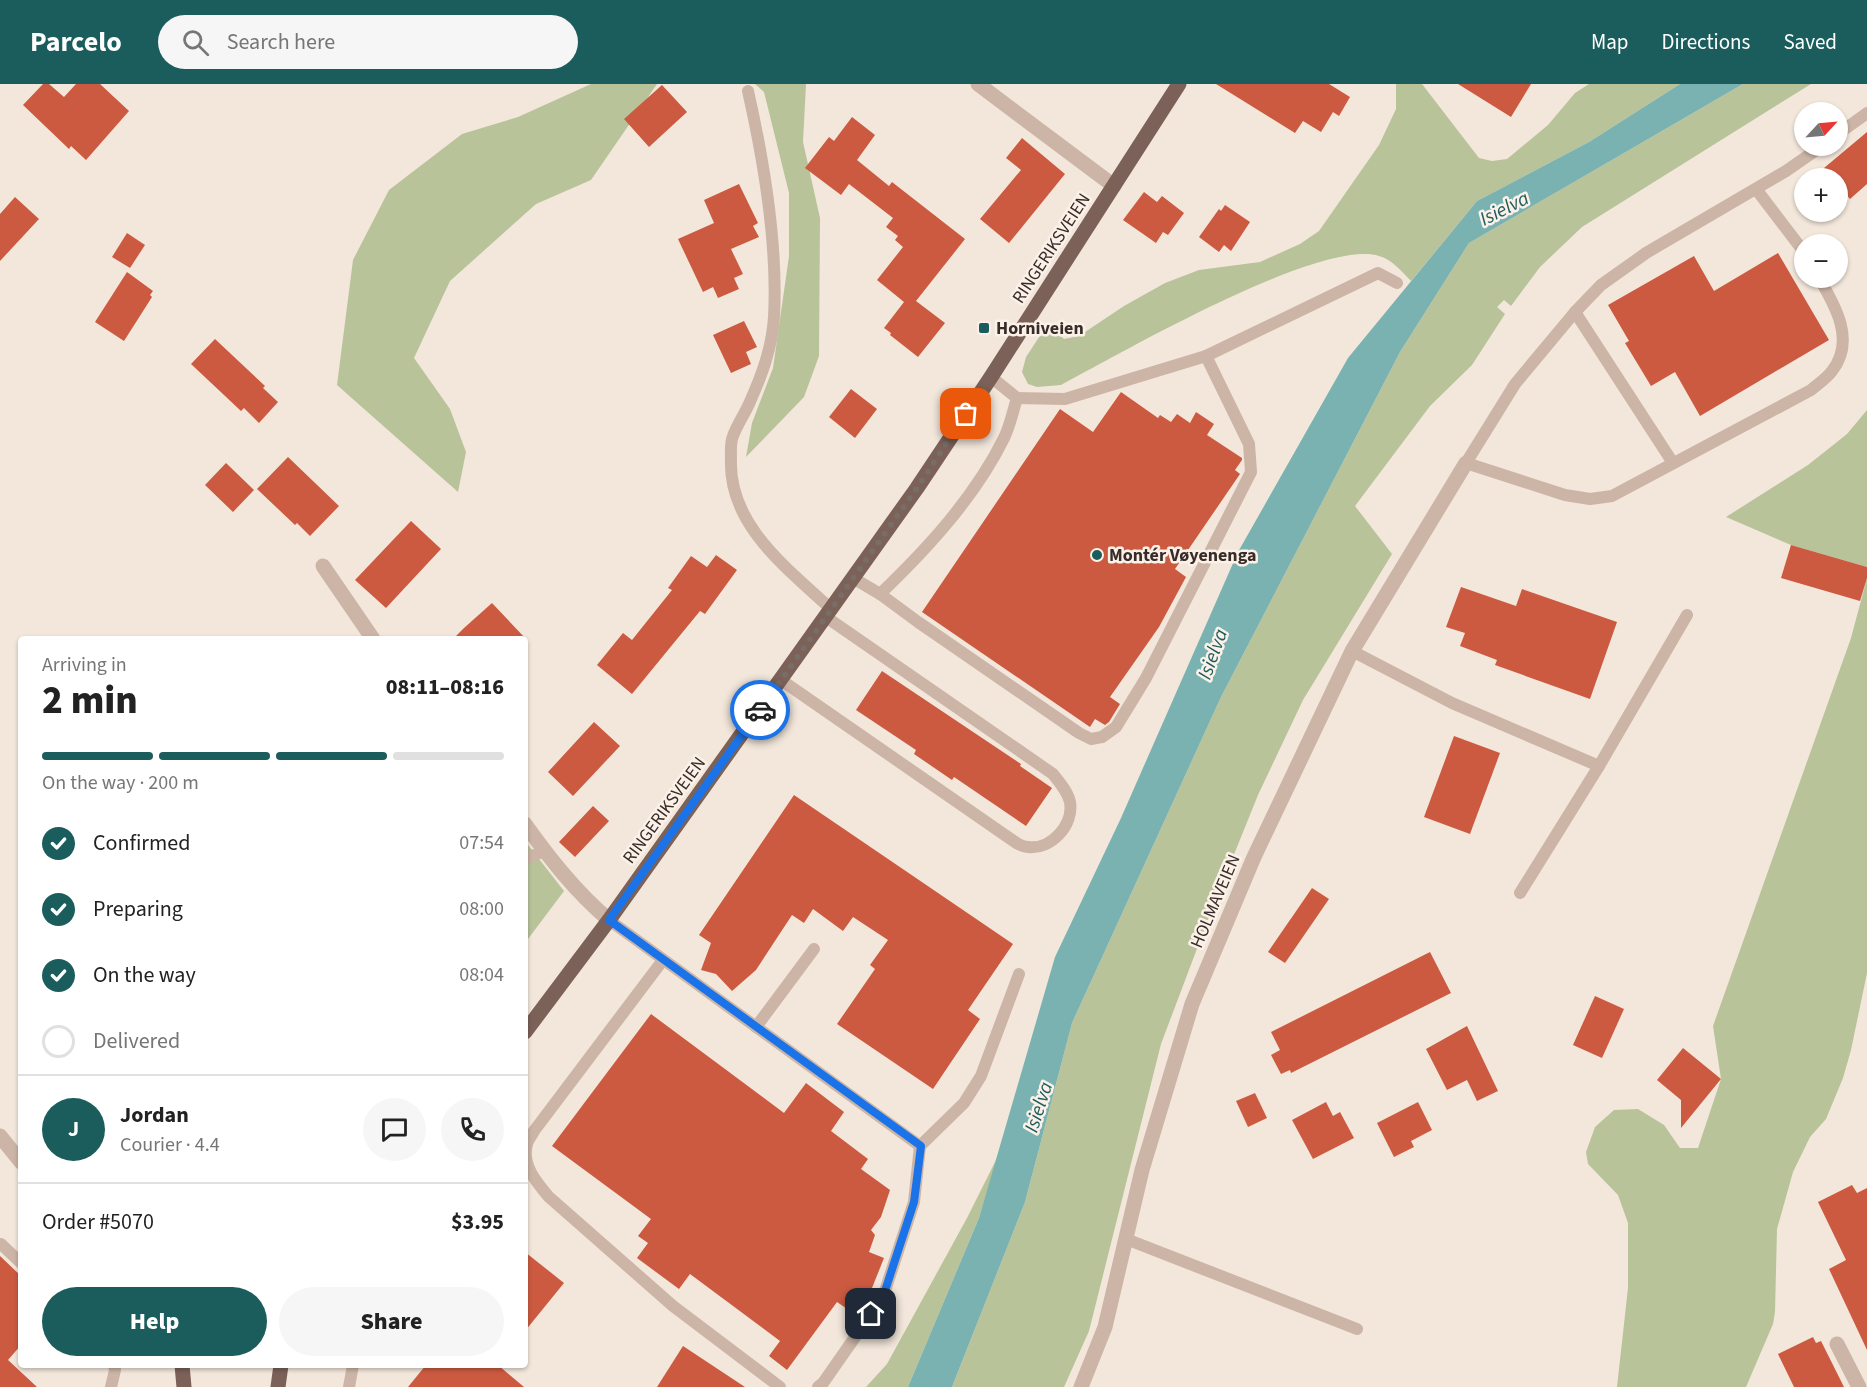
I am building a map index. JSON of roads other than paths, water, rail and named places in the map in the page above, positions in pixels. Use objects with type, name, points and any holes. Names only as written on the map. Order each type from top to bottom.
[{"type":"main road","name":"RINGERIKSVEIEN","points":[[528,1028],[609,920],[917,488],[1179,84]]},
{"type":"main road","points":[[182,1368],[184,1387]]},
{"type":"main road","points":[[278,1387],[281,1368]]},
{"type":"street","points":[[978,84],[1114,186]]},
{"type":"street","name":"HOLMAVEIEN","points":[[1081,1387],[1105,1327],[1142,1170],[1192,1004],[1254,857],[1352,651],[1466,463]]},
{"type":"street","points":[[323,566],[371,636]]},
{"type":"street","points":[[528,828],[584,898],[609,920]]},
{"type":"street","points":[[0,1136],[18,1158]]},
{"type":"street","points":[[1837,1344],[1859,1387]]},
{"type":"lane","points":[[748,91],[762,153],[772,239],[774,316],[769,356],[732,439],[730,473],[745,518],[768,550],[829,613],[1053,774],[1070,800],[1071,815],[1063,831],[1043,845],[1027,847],[1015,842],[781,680]]},
{"type":"lane","points":[[1848,127],[1867,113]]},
{"type":"lane","points":[[1808,156],[1646,253],[1601,285],[1575,312],[1515,384],[1466,463],[1566,495],[1590,499],[1612,496],[1811,390],[1833,370],[1841,352],[1843,334],[1838,310],[1825,288]]},
{"type":"lane","points":[[1756,189],[1794,239]]},
{"type":"lane","points":[[991,377],[1017,398],[1065,399],[1206,356],[1378,273],[1396,283]]},
{"type":"lane","points":[[1575,312],[1673,463]]},
{"type":"lane","points":[[853,578],[880,594],[1079,733],[1091,739],[1102,737],[1116,727],[1146,678],[1251,472],[1249,444],[1206,356]]},
{"type":"lane","points":[[880,594],[960,507],[1005,437],[1017,398]]},
{"type":"lane","points":[[1520,893],[1599,766],[1688,615]]},
{"type":"lane","points":[[1352,651],[1452,703],[1599,766]]},
{"type":"lane","points":[[528,858],[544,851]]},
{"type":"lane","points":[[609,920],[921,1146]]},
{"type":"lane","points":[[756,1027],[814,948]]},
{"type":"lane","points":[[528,1141],[663,960]]},
{"type":"lane","points":[[818,1387],[883,1297],[914,1202],[921,1146],[964,1103],[981,1076],[1019,974]]},
{"type":"lane","points":[[528,1164],[532,1178],[549,1197],[673,1306],[780,1387]]},
{"type":"lane","points":[[1126,1239],[1357,1329]]},
{"type":"lane","points":[[1,1244],[18,1260]]},
{"type":"lane","points":[[111,1387],[115,1368]]},
{"type":"lane","points":[[350,1387],[353,1368]]},
{"type":"water","name":"Isielva","points":[[1680,84],[1743,84],[1469,243],[1400,352],[1221,697],[1072,1023],[1025,1202],[952,1387],[908,1387],[979,1218],[1055,957],[1121,818],[1238,552],[1348,358],[1477,201],[1589,142]]},
{"type":"place","name":"Horniveien","points":[[984,328]]},
{"type":"place","name":"Montér Vøyenenga","points":[[1097,555]]}]
